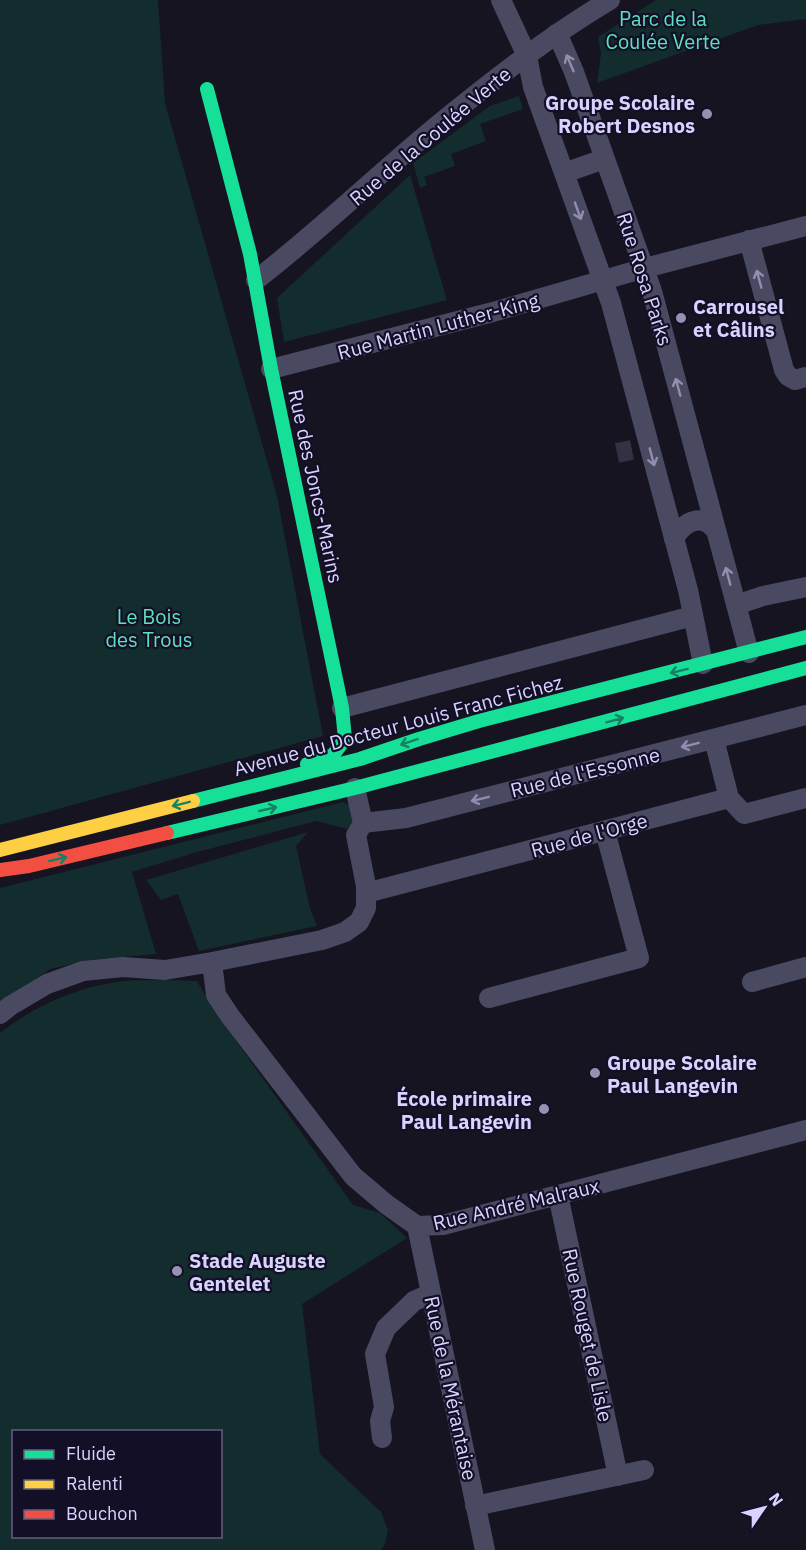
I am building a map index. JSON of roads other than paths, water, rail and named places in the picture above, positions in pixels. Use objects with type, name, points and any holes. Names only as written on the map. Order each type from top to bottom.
[{"type":"main road","name":"Rue des Joncs-Marins","points":[[203,799],[333,755],[345,739],[342,708],[271,369],[256,280],[207,89]]},
{"type":"main road","name":"Avenue du Docteur Louis Franc Fichez","points":[[0,850],[360,759],[479,721],[748,660],[806,638]]},
{"type":"main road","points":[[0,870],[39,864],[355,788],[536,741],[600,711],[718,678],[742,672],[760,681],[806,668]]},
{"type":"street","name":"Rue Rosa Parks","points":[[501,0],[526,56],[533,87],[611,303],[688,590],[707,670]]},
{"type":"street","name":"Rue de la Coulée Verte","points":[[256,280],[291,253],[443,121],[556,34],[610,0]]},
{"type":"street","name":"Rue Rosa Parks","points":[[556,34],[574,72],[645,268],[736,605],[748,660]]},
{"type":"street","points":[[564,173],[604,159]]},
{"type":"street","name":"Rue Martin Luther-King","points":[[271,369],[485,314],[645,268],[806,226]]},
{"type":"street","points":[[749,240],[783,370],[795,380],[806,377]]},
{"type":"street","points":[[674,539],[684,526],[699,520],[708,523],[716,530]]},
{"type":"street","points":[[736,605],[763,596],[806,587]]},
{"type":"street","points":[[342,708],[693,616]]},
{"type":"street","name":"Rue de l'Essonne","points":[[363,823],[406,818],[806,715]]},
{"type":"street","points":[[714,739],[729,798],[744,814],[806,798]]},
{"type":"street","points":[[0,1014],[47,984],[83,971],[123,967],[165,969],[322,940],[345,932],[359,922],[366,908],[366,893],[356,836],[363,823],[355,788]]},
{"type":"street","name":"Rue de l'Orge","points":[[366,893],[729,798]]},
{"type":"street","points":[[489,998],[639,958],[605,831]]},
{"type":"street","name":"Rue André Malraux","points":[[212,962],[216,995],[353,1176],[417,1226],[442,1225],[806,1130]]},
{"type":"street","points":[[752,981],[806,967]]},
{"type":"street","name":"Rue Rouget de Lisle","points":[[558,1195],[618,1476]]},
{"type":"street","name":"Rue de la Mérantaise","points":[[417,1226],[484,1550]]},
{"type":"street","points":[[382,1438],[380,1421],[384,1407],[375,1354],[386,1328],[414,1301],[431,1296]]},
{"type":"street","points":[[475,1506],[644,1470]]},
{"type":"tunnel","points":[[617,453],[632,450]]},
{"type":"place","name":"Groupe Scolaire Robert Desnos","points":[[707,114]]},
{"type":"place","name":"Carrousel et Câlins","points":[[681,318]]},
{"type":"place","name":"Groupe Scolaire Paul Langevin","points":[[595,1073]]},
{"type":"place","name":"École primaire Paul Langevin","points":[[544,1109]]},
{"type":"place","name":"Stade Auguste Gentelet","points":[[177,1271]]},
{"type":"park label","name":"Parc de la Coulée Verte","points":[[663,30]]},
{"type":"park label","name":"Le Bois des Trous","points":[[149,628]]}]
